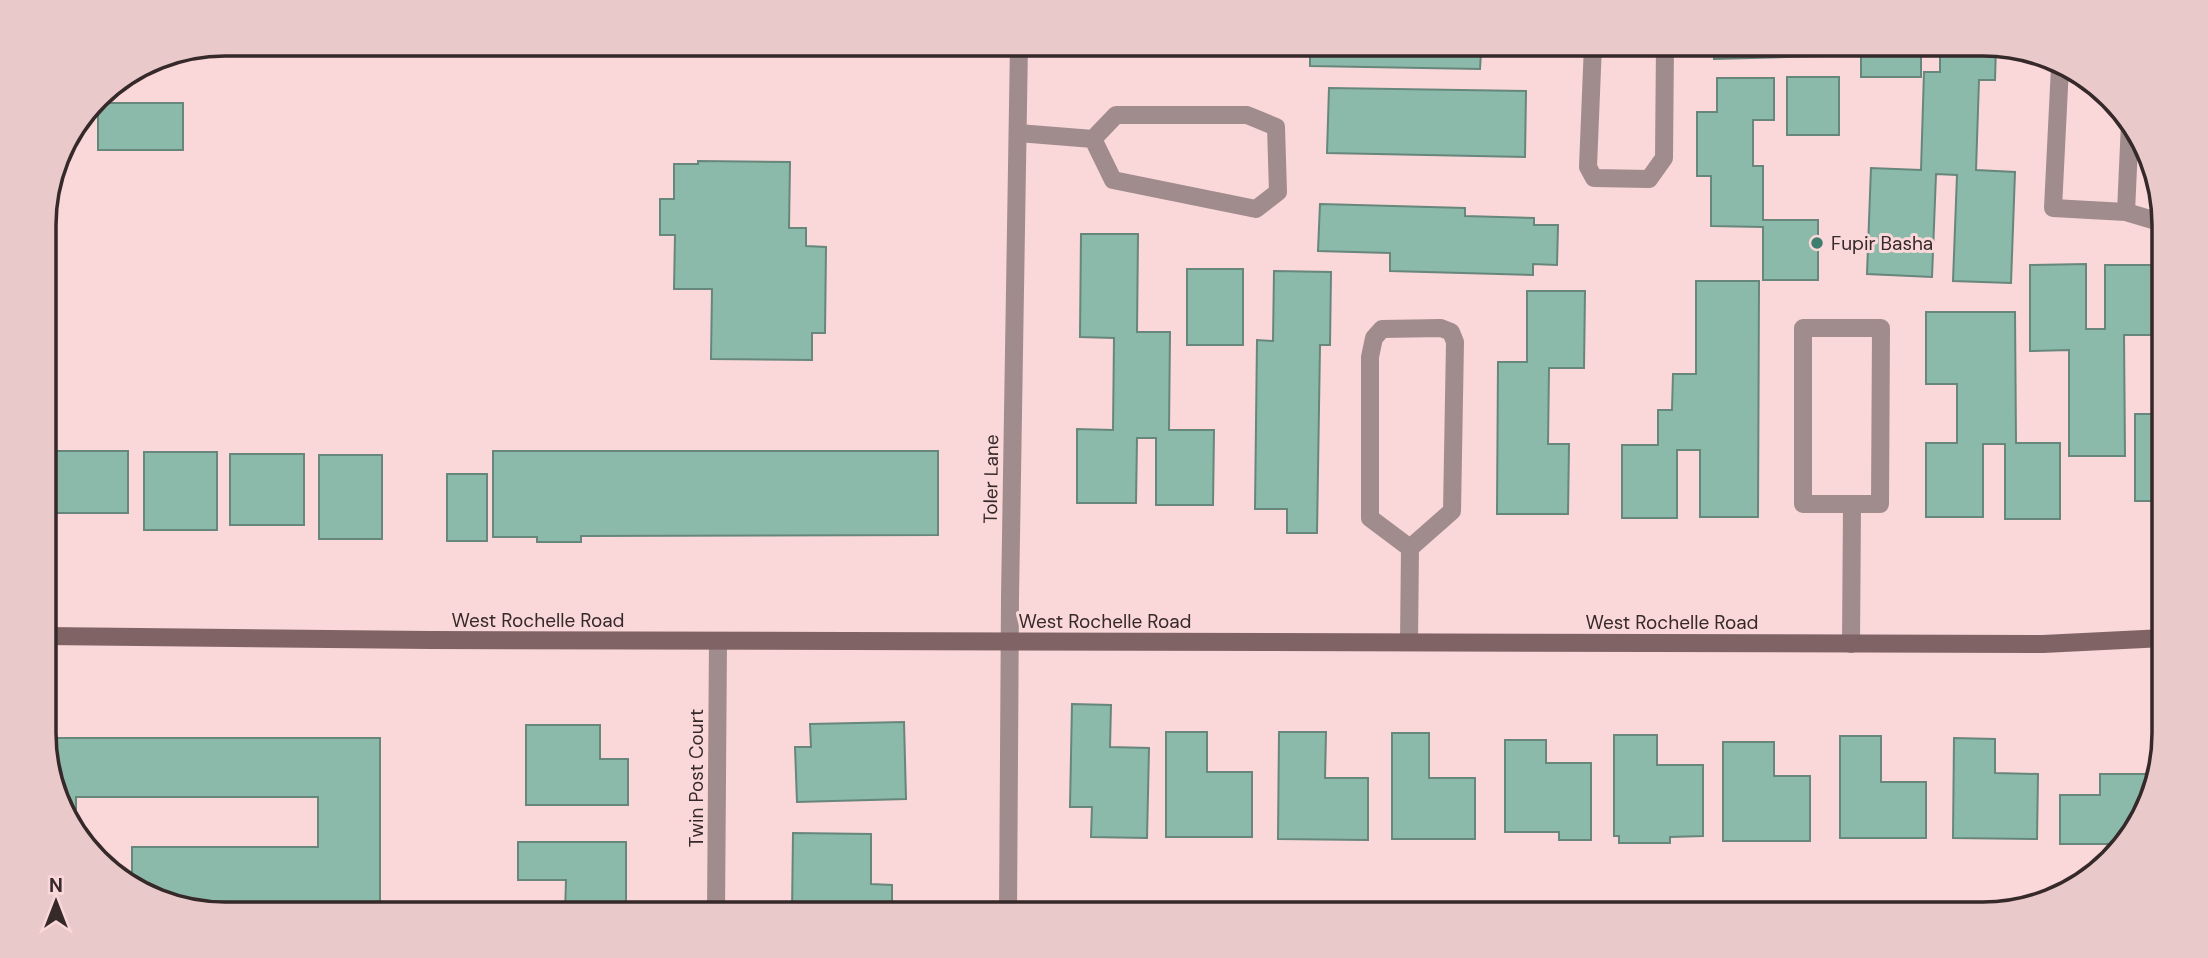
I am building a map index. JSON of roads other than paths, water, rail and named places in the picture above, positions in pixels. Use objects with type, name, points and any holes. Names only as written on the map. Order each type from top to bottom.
[{"type":"main road","name":"West Rochelle Road","points":[[56,636],[1010,643],[2043,644],[2152,639]]},
{"type":"street","name":"Toler Lane","points":[[1008,902],[1019,56]]},
{"type":"street","points":[[1593,56],[1588,167],[1594,178],[1649,179],[1664,158],[1665,56]]},
{"type":"street","points":[[2060,75],[2053,208],[2126,212],[2152,220]]},
{"type":"street","points":[[1116,115],[1247,115],[1276,127],[1278,192],[1256,209],[1113,180],[1093,139],[1116,115]]},
{"type":"street","points":[[1018,133],[1093,139]]},
{"type":"street","points":[[2126,212],[2129,141]]},
{"type":"street","points":[[1409,642],[1410,548],[1452,511],[1455,342],[1451,332],[1441,328],[1382,329],[1374,338],[1370,357],[1370,518],[1410,548]]},
{"type":"street","points":[[1803,328],[1881,328],[1880,504],[1852,504],[1802,504],[1803,328]]},
{"type":"street","points":[[1851,644],[1852,504]]},
{"type":"street","name":"Twin Post Court","points":[[716,902],[718,642]]},
{"type":"place","name":"Fupir Basha","points":[[1817,243]]}]
